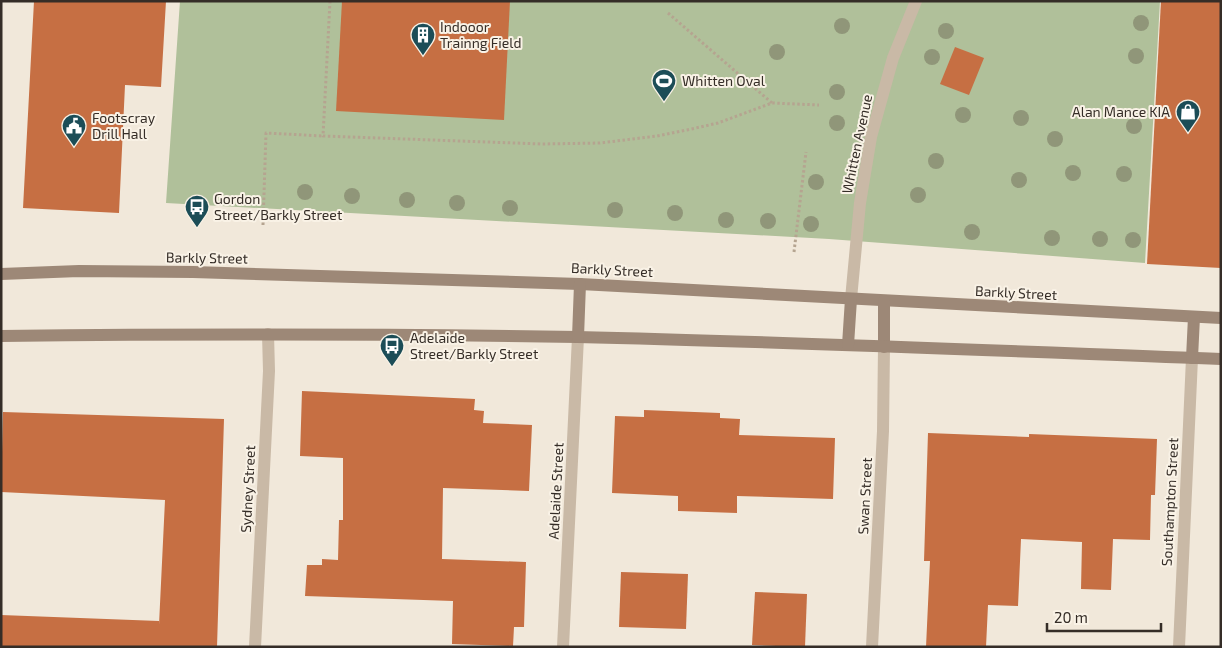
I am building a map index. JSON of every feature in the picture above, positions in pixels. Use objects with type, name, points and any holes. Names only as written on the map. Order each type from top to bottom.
[{"type":"street","name":"Whitten Avenue","points":[[851,299],[860,203],[872,137],[892,58],[916,1]]},
{"type":"street","name":"Barkly Street","points":[[1,274],[79,271],[193,272],[580,284],[1221,318]]},
{"type":"street","points":[[578,337],[580,284]]},
{"type":"street","points":[[848,345],[851,299]]},
{"type":"street","points":[[884,301],[884,347]]},
{"type":"street","points":[[1192,358],[1194,317]]},
{"type":"street","points":[[1,336],[268,334],[578,337],[1221,359]]},
{"type":"street","name":"Sydney Street","points":[[255,647],[269,381],[268,334]]},
{"type":"street","name":"Adelaide Street","points":[[563,647],[578,337]]},
{"type":"street","name":"Swan Street","points":[[872,647],[883,431],[884,347]]},
{"type":"street","name":"Southampton Street","points":[[1179,647],[1192,358]]},
{"type":"path","points":[[323,136],[330,1]]},
{"type":"path","points":[[668,13],[772,103]]},
{"type":"path","points":[[263,225],[266,133],[542,144],[600,143],[657,136],[710,125],[772,103],[819,105]]},
{"type":"path","points":[[794,252],[806,152]]},
{"type":"green space","name":"Whitten Oval","points":[[180,1],[1160,1],[1145,263],[829,239],[166,203]]},
{"type":"building","name":"Footscray Drill Hall","points":[[34,1],[166,1],[161,87],[125,85],[119,213],[23,208]]},
{"type":"building","name":"Indooor Trainng Field","points":[[342,1],[510,1],[504,120],[336,111]]},
{"type":"building","name":"Alan Mance KIA","points":[[1161,1],[1221,1],[1221,268],[1147,264]]},
{"type":"building","points":[[955,47],[984,58],[969,95],[940,84]]},
{"type":"building","points":[[302,391],[475,399],[474,410],[484,411],[483,423],[532,425],[529,491],[443,488],[442,559],[526,562],[524,627],[514,627],[513,646],[452,644],[453,601],[305,596],[307,565],[322,565],[322,559],[338,560],[339,520],[343,520],[343,458],[300,456]]},
{"type":"building","points":[[644,410],[720,413],[720,418],[740,419],[739,435],[835,438],[833,499],[737,496],[737,513],[678,511],[678,496],[612,493],[615,416],[644,417]]},
{"type":"building","points":[[3,412],[224,419],[217,647],[1,647],[1,615],[159,621],[159,625],[165,500],[1,492]]},
{"type":"building","points":[[928,433],[1029,437],[1029,434],[1157,439],[1155,495],[1151,495],[1150,540],[1113,539],[1111,590],[1081,589],[1082,542],[1021,539],[1018,606],[988,605],[986,647],[926,647],[930,561],[924,561]]},
{"type":"building","points":[[621,572],[688,574],[686,629],[619,627]]},
{"type":"building","points":[[755,592],[807,594],[805,647],[752,645]]},
{"type":"place","name":"Indooor Trainng Field","points":[[423,56]]},
{"type":"place","name":"Whitten Oval","points":[[664,102]]},
{"type":"place","name":"Alan Mance KIA","points":[[1188,133]]},
{"type":"place","name":"Footscray Drill Hall","points":[[74,147]]},
{"type":"place","name":"Gordon Street/Barkly Street","points":[[197,228]]},
{"type":"place","name":"Adelaide Street/Barkly Street","points":[[392,367]]}]
